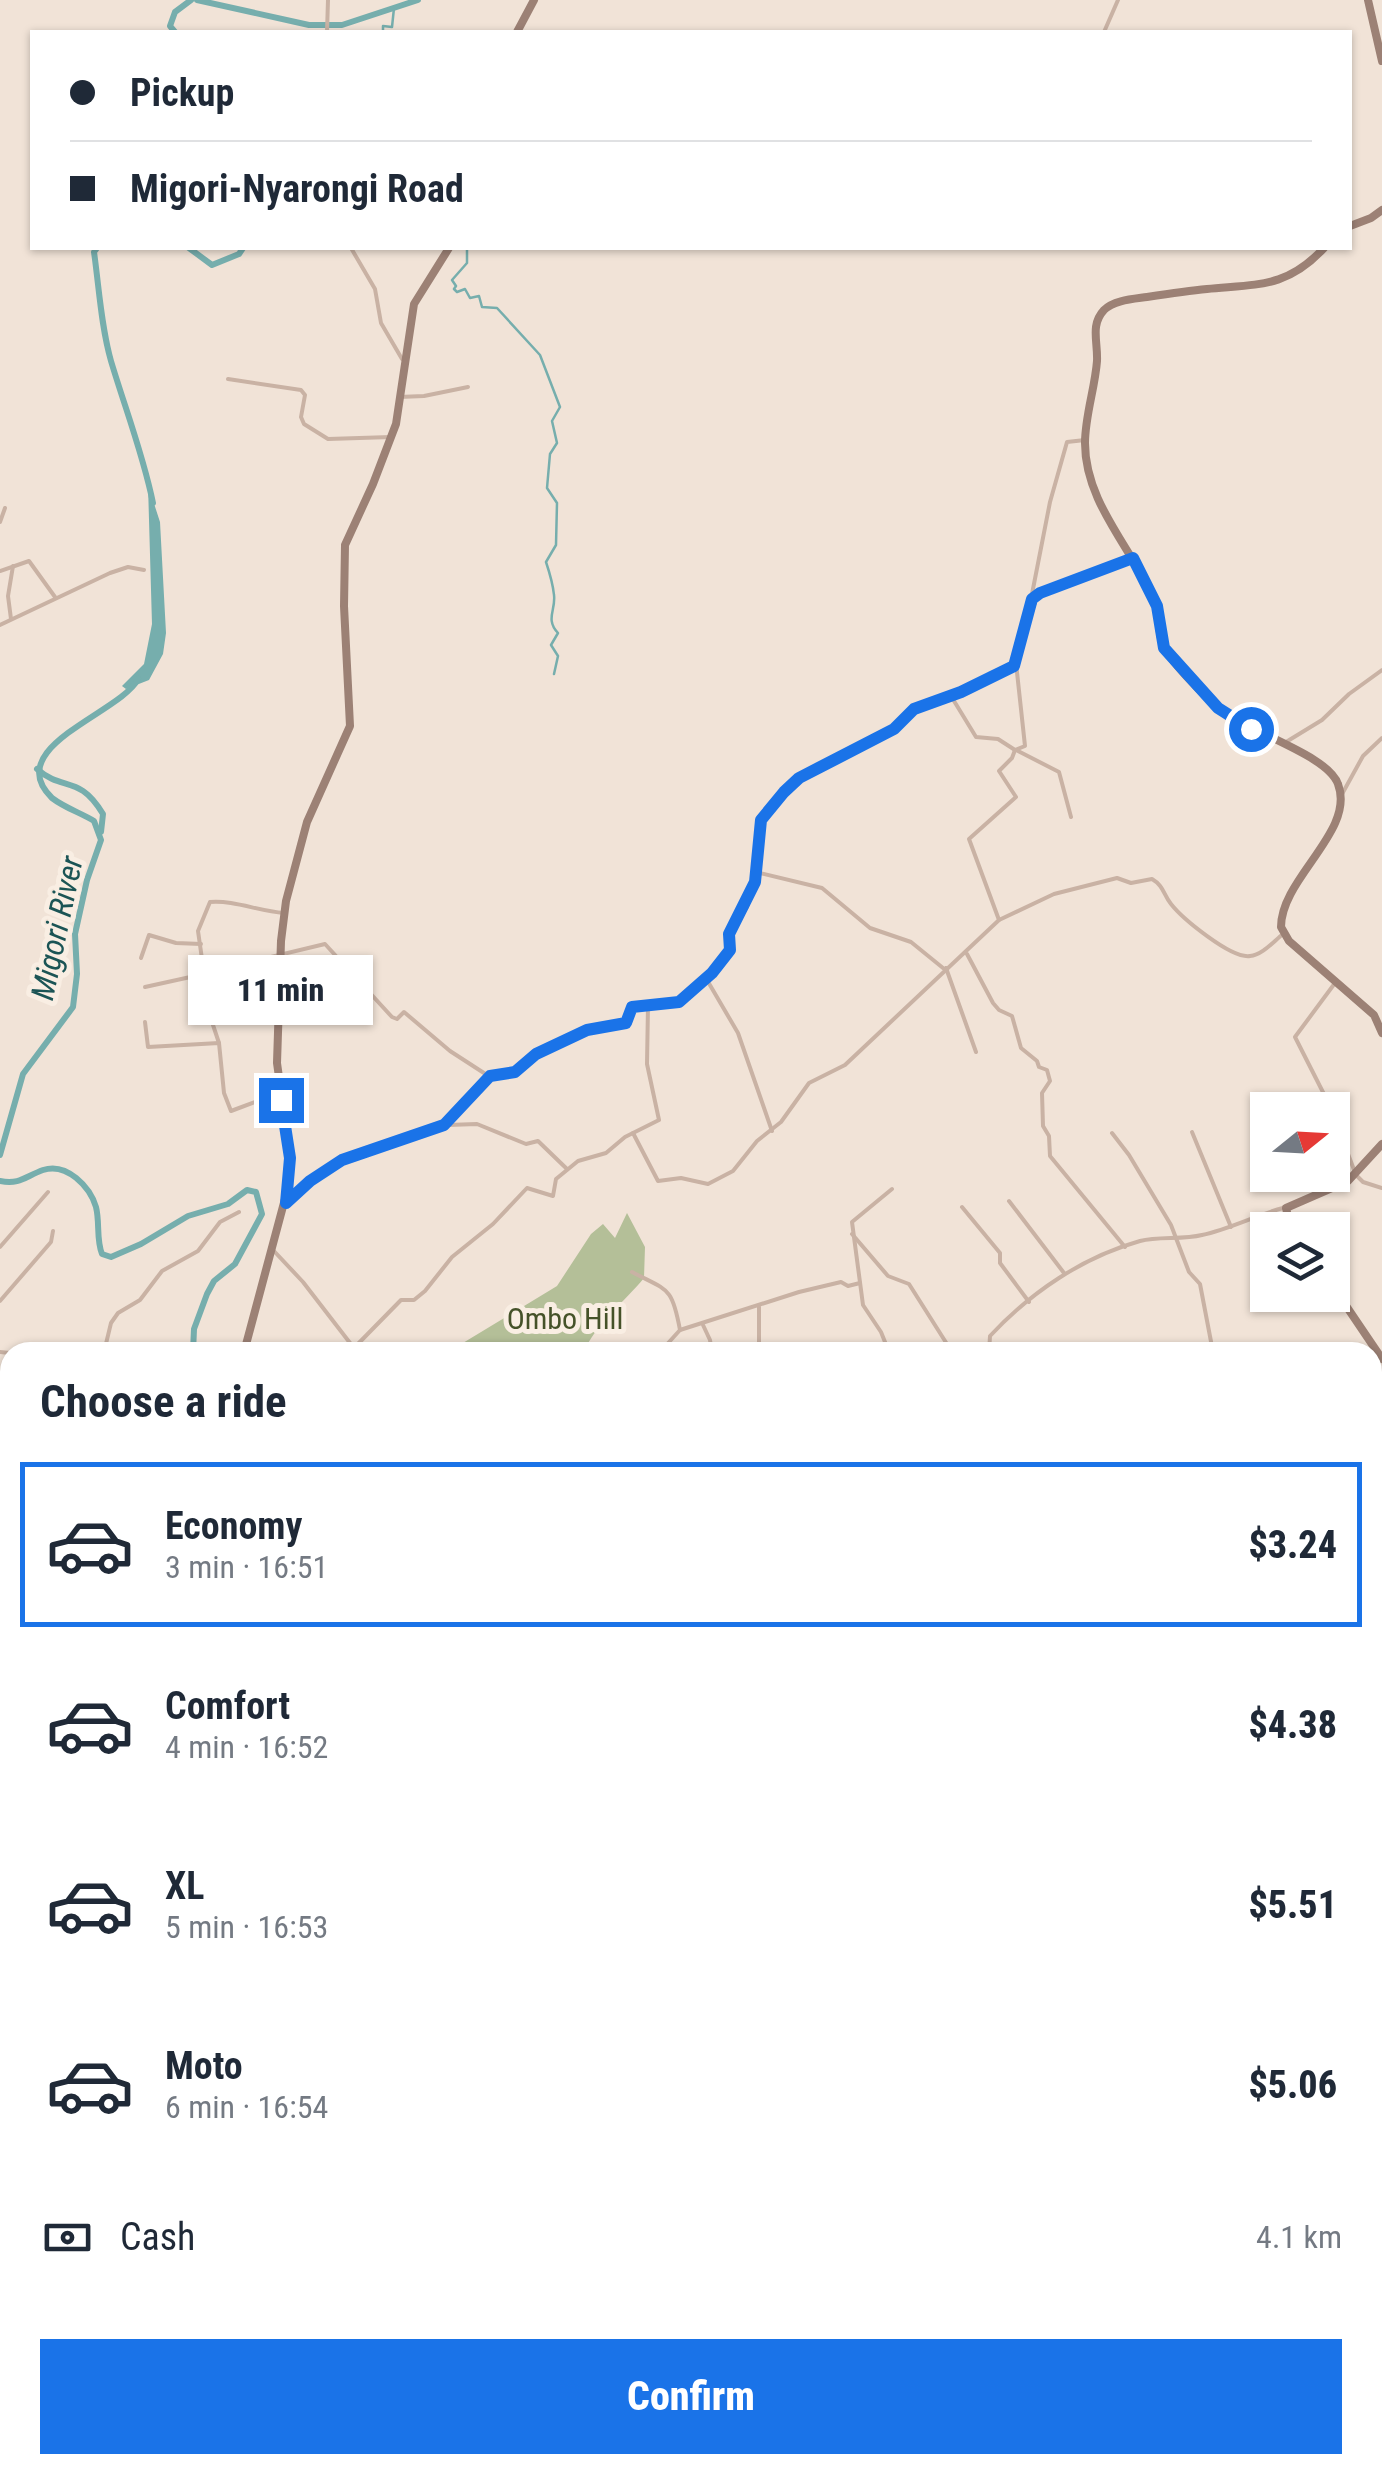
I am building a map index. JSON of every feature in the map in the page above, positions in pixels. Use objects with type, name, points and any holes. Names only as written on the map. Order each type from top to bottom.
[{"type":"street","points":[[327,30],[328,0]]},
{"type":"street","points":[[518,30],[534,0]]},
{"type":"street","points":[[1105,30],[1118,0]]},
{"type":"street","points":[[1368,0],[1382,62]]},
{"type":"street","points":[[1352,225],[1382,210]]},
{"type":"street","points":[[351,250],[375,290],[381,323],[404,361]]},
{"type":"street","points":[[247,1342],[286,1203],[290,1158],[277,1063],[284,912],[307,822],[350,726],[345,545],[391,437],[414,304],[448,250]]},
{"type":"street","points":[[1322,250],[1280,281],[1252,287],[1192,290],[1129,300],[1106,308],[1095,327],[1097,359],[1085,440],[1092,490],[1157,606],[1167,651],[1218,708],[1331,771],[1341,796]]},
{"type":"street","points":[[228,379],[301,390],[305,395],[301,417],[304,424],[328,438],[391,437]]},
{"type":"street","points":[[400,397],[468,387]]},
{"type":"street","points":[[999,920],[969,839],[1015,798],[999,772],[1025,744],[1016,662],[1050,502],[1067,442],[1085,440]]},
{"type":"street","points":[[0,522],[5,508]]},
{"type":"street","points":[[1032,599],[1133,558]]},
{"type":"street","points":[[0,571],[29,561],[56,598]]},
{"type":"street","points":[[11,619],[8,596],[14,565]]},
{"type":"street","points":[[0,625],[128,567],[144,570]]},
{"type":"street","points":[[444,1125],[490,1076],[515,1072],[546,1049],[595,1027],[626,1023],[631,1008],[679,1002],[730,950],[729,934],[749,898],[756,872],[761,820],[794,782],[886,734],[914,709],[951,696],[1016,662]]},
{"type":"street","points":[[1284,744],[1323,720],[1349,694],[1382,670]]},
{"type":"street","points":[[951,696],[976,736],[995,738],[1058,772],[1071,817]]},
{"type":"street","points":[[1382,738],[1363,756],[1341,796],[1335,822],[1288,896],[1280,923],[1283,934],[1374,1015],[1382,1033]]},
{"type":"street","points":[[756,872],[824,889],[870,928],[911,942],[945,968],[976,1052]]},
{"type":"street","points":[[633,1133],[656,1180],[678,1178],[708,1184],[733,1172],[808,1083],[845,1065],[999,920],[1054,894],[1116,878],[1130,883],[1152,879],[1163,886],[1169,902],[1200,932],[1232,954],[1257,954],[1283,934]]},
{"type":"street","points":[[281,1100],[258,1101],[230,1110],[224,1093],[219,1043],[201,995],[204,973],[199,928],[208,903],[231,902],[254,910],[284,912]]},
{"type":"street","points":[[142,958],[150,935],[176,943],[201,944]]},
{"type":"street","points":[[146,987],[327,944],[392,1016],[397,1020],[404,1012],[443,1046],[490,1076]]},
{"type":"street","points":[[967,952],[998,1009],[1012,1016],[1021,1048],[1048,1073],[1049,1083],[1042,1092],[1043,1126],[1049,1135],[1050,1156],[1125,1247]]},
{"type":"street","points":[[706,978],[738,1033],[772,1130]]},
{"type":"street","points":[[1322,1092],[1295,1037],[1336,984]]},
{"type":"street","points":[[362,1342],[401,1300],[414,1300],[425,1291],[460,1249],[525,1190],[530,1188],[553,1196],[556,1179],[578,1161],[606,1153],[659,1120],[647,1064],[648,1006]]},
{"type":"street","points":[[146,1022],[148,1047],[219,1043]]},
{"type":"street","points":[[286,1203],[342,1160],[444,1125],[477,1124],[526,1144],[538,1142],[567,1169]]},
{"type":"street","points":[[1112,1132],[1130,1155],[1177,1239],[1188,1272],[1202,1290],[1212,1342]]},
{"type":"street","points":[[1192,1132],[1230,1227]]},
{"type":"street","points":[[990,1342],[990,1336],[1064,1274],[1108,1251],[1144,1240],[1177,1239],[1230,1227],[1286,1208],[1340,1186],[1356,1175],[1382,1144]]},
{"type":"street","points":[[1350,1159],[1363,1182],[1382,1188]]},
{"type":"street","points":[[885,1342],[863,1306],[852,1234],[853,1218],[878,1203],[892,1188]]},
{"type":"street","points":[[0,1247],[48,1192]]},
{"type":"street","points":[[1009,1201],[1064,1274]]},
{"type":"street","points":[[962,1207],[1000,1253],[1000,1263],[1029,1302]]},
{"type":"street","points":[[1286,1208],[1287,1212]]},
{"type":"street","points":[[106,1342],[111,1323],[118,1314],[140,1300],[162,1272],[198,1250],[220,1222],[239,1212]]},
{"type":"street","points":[[0,1302],[51,1242],[53,1231]]},
{"type":"street","points":[[852,1234],[889,1277],[909,1284],[946,1342]]},
{"type":"street","points":[[274,1250],[347,1342]]},
{"type":"street","points":[[632,1272],[667,1289],[680,1330]]},
{"type":"street","points":[[669,1342],[680,1330],[702,1323],[827,1285],[860,1283]]},
{"type":"street","points":[[758,1342],[759,1306]]},
{"type":"street","points":[[1350,1312],[1371,1342]]},
{"type":"street","points":[[702,1323],[709,1342]]},
{"type":"green space","name":"Ombo Hill","points":[[627,1213],[645,1247],[644,1278],[589,1342],[465,1342],[557,1286],[591,1234],[603,1224],[615,1238]]},
{"type":"water","points":[[148,485],[160,522],[166,633],[163,654],[149,680],[126,689],[122,686],[144,664],[152,624]]},
{"type":"waterway","name":"Migori River","points":[[173,30],[170,26],[175,12],[191,0]]},
{"type":"waterway","name":"Migori River","points":[[197,0],[309,25],[342,25],[418,0]]},
{"type":"waterway","points":[[383,30],[383,26],[392,27],[394,8]]},
{"type":"waterway","name":"Migori River","points":[[96,250],[108,348],[153,503]]},
{"type":"waterway","name":"Migori River","points":[[192,250],[212,265],[242,250]]},
{"type":"waterway","points":[[467,250],[467,263],[452,280],[454,289],[465,289],[470,298],[479,296],[482,307],[497,308],[540,355],[560,407],[552,421],[557,443],[550,454],[547,488],[557,503],[556,545],[546,562],[554,595],[552,623],[558,633],[551,645],[558,656],[554,674]]},
{"type":"waterway","name":"Migori River","points":[[0,1155],[23,1074],[73,1007],[77,974],[75,934],[101,840],[94,821],[52,798],[40,780],[41,763],[69,732],[127,692],[138,679]]},
{"type":"waterway","points":[[37,769],[86,793],[103,814],[101,832]]},
{"type":"waterway","name":"Migori River","points":[[0,1181],[18,1181],[52,1168],[69,1173],[89,1192],[96,1207],[102,1254],[111,1257],[188,1216],[228,1204],[247,1190],[256,1192],[262,1214],[235,1264],[214,1281],[207,1294],[193,1342]]},
{"type":"route","points":[[281,1100],[290,1158],[286,1203],[342,1160],[444,1125],[490,1076],[515,1072],[536,1054],[587,1030],[626,1023],[632,1007],[681,1001],[730,950],[729,934],[755,882],[761,820],[770,807],[799,778],[886,734],[914,709],[1014,666],[1032,599],[1040,593],[1133,558],[1157,606],[1164,648],[1208,699],[1251,729]]}]
